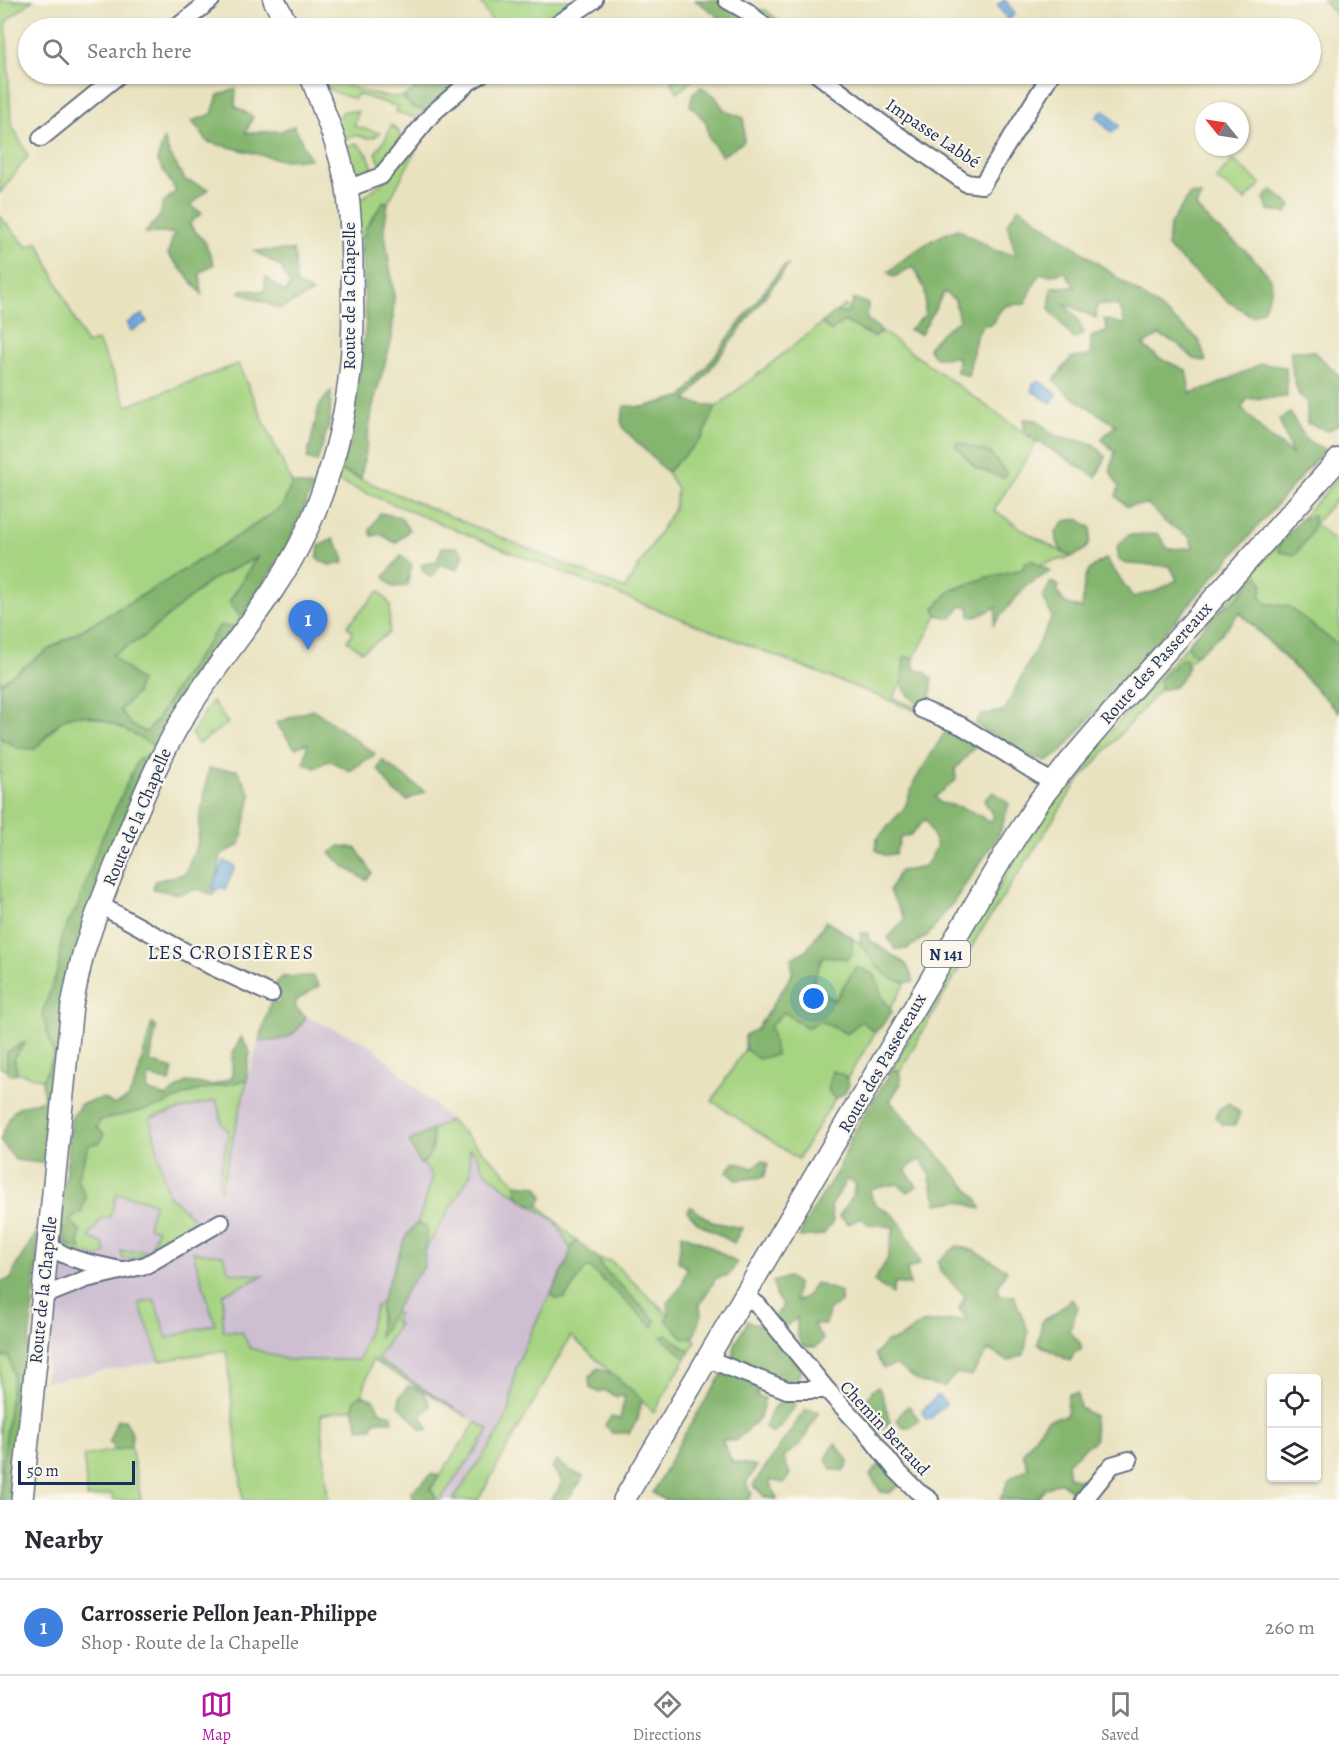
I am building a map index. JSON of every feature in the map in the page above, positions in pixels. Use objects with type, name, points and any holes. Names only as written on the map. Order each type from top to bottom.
[{"type":"main road","points":[[274,0],[284,18]]},
{"type":"main road","name":"Route de la Chapelle","points":[[22,1500],[72,1005],[83,954],[99,904],[149,781],[171,739],[194,700],[252,623],[283,577],[305,534],[324,488],[350,380],[353,312],[347,189],[337,147],[314,84]]},
{"type":"main road","name":"Route des Passereaux","points":[[624,1500],[1003,857],[1053,783],[1127,694],[1339,459]]},
{"type":"street","points":[[188,18],[210,0]]},
{"type":"street","points":[[567,18],[594,0]]},
{"type":"street","points":[[726,0],[755,18]]},
{"type":"street","points":[[41,138],[108,84]]},
{"type":"street","points":[[347,189],[381,176],[433,113],[467,84]]},
{"type":"street","name":"Impasse Labbé","points":[[830,84],[966,183],[974,185],[982,185],[1045,84]]},
{"type":"street","points":[[921,709],[962,726],[1053,783]]},
{"type":"street","points":[[99,904],[211,966],[271,994]]},
{"type":"street","points":[[43,1296],[70,1285],[147,1265],[221,1222]]},
{"type":"street","points":[[48,1245],[67,1256],[121,1270]]},
{"type":"street","points":[[745,1296],[758,1305],[827,1390]]},
{"type":"street","name":"Chemin Bertaud","points":[[708,1359],[787,1390],[827,1390],[867,1432],[897,1471],[917,1491],[930,1500]]},
{"type":"street","points":[[1084,1500],[1112,1466],[1129,1460]]},
{"type":"shaded area","points":[[271,1001],[371,1045],[587,1251],[478,1500],[423,1500],[476,1422],[372,1360],[226,1361],[226,1349],[45,1382],[72,1117],[247,1080]]},
{"type":"green space","points":[[0,0],[15,0],[15,2],[33,0],[6,21],[11,123],[28,156],[0,193]]},
{"type":"green space","points":[[480,0],[584,0],[556,18],[490,18]]},
{"type":"green space","points":[[695,0],[719,0],[732,7],[766,10],[775,18],[719,18]]},
{"type":"green space","points":[[1323,0],[1339,0],[1339,19]]},
{"type":"green space","points":[[344,84],[385,96],[403,97],[412,107],[427,111],[415,118],[396,112],[398,107],[357,94],[355,99],[333,91],[325,85]]},
{"type":"green space","points":[[422,84],[456,84],[427,111],[412,107],[403,97]]},
{"type":"green space","points":[[672,84],[688,84],[678,92]]},
{"type":"green space","points":[[701,87],[715,96],[725,111],[744,118],[744,141],[722,156],[709,138],[706,122],[690,105],[693,93]]},
{"type":"green space","points":[[236,89],[235,106],[253,117],[246,133],[281,131],[294,126],[310,159],[282,160],[208,142],[192,121],[212,114],[218,95]]},
{"type":"green space","points":[[342,112],[358,112],[354,126],[380,133],[372,138],[357,135],[342,140],[337,123]]},
{"type":"green space","points":[[391,125],[400,135],[400,140],[398,146],[381,167],[376,152],[387,136]]},
{"type":"green space","points":[[426,131],[388,203],[383,202],[362,251],[363,277],[359,201],[383,182]]},
{"type":"green space","points":[[164,139],[169,153],[185,180],[209,189],[190,206],[202,213],[189,224],[205,242],[214,264],[200,273],[202,294],[168,254],[174,233],[145,233],[160,216],[163,203],[176,191],[157,160]]},
{"type":"green space","points":[[357,143],[368,155],[374,171],[360,173],[349,166],[344,147]]},
{"type":"green space","points":[[1233,160],[1261,184],[1245,200],[1216,179]]},
{"type":"green space","points":[[1272,190],[1291,206],[1286,213],[1268,210],[1264,198]]},
{"type":"green space","points":[[1190,194],[1201,195],[1196,207],[1213,225],[1248,253],[1271,278],[1272,288],[1263,310],[1252,316],[1227,301],[1167,247],[1170,224]]},
{"type":"green space","points":[[384,201],[388,203],[384,228],[394,295],[392,339],[373,405],[361,478],[339,470],[349,443],[366,323],[362,251],[365,229]]},
{"type":"green space","points":[[1019,207],[1160,308],[1199,340],[1206,361],[1194,359],[1178,344],[1159,335],[1143,345],[1159,358],[1186,370],[1190,393],[1212,387],[1261,364],[1286,367],[1287,397],[1246,399],[1242,408],[1263,431],[1292,454],[1279,419],[1290,413],[1307,441],[1325,449],[1059,754],[1046,761],[1021,753],[975,724],[981,715],[1004,711],[1052,617],[1043,597],[1051,582],[1059,586],[1057,592],[1065,603],[1082,609],[1087,573],[1106,559],[1133,597],[1156,591],[1177,580],[1170,566],[1127,564],[1119,560],[1117,547],[1128,535],[1158,534],[1168,549],[1193,548],[1190,537],[1165,522],[1148,504],[1126,506],[1116,496],[1119,487],[1110,471],[1115,452],[1101,439],[1116,425],[1069,395],[1054,380],[1071,358],[1090,356],[1091,337],[1108,331],[1104,319],[1125,325],[1120,306],[1097,304],[1096,318],[1064,303],[1076,317],[1084,333],[1074,339],[1049,309],[1052,287],[1075,287],[1065,272],[1054,275],[1039,274],[1025,304],[1012,304],[1004,307],[992,324],[983,325],[976,337],[968,376],[957,372],[958,357],[936,358],[928,348],[942,332],[959,320],[955,300],[944,292],[921,334],[909,330],[925,315],[925,290],[913,266],[894,277],[888,272],[921,247],[958,229],[996,251],[1016,255],[1007,224]]},
{"type":"green space","points":[[0,216],[27,247],[38,242],[86,344],[98,341],[127,406],[238,364],[292,483],[283,505],[275,512],[160,585],[54,646],[0,683]]},
{"type":"green space","points":[[293,250],[296,283],[312,293],[280,309],[239,292],[244,289],[264,292],[266,277],[285,293],[290,285],[281,267],[254,251]]},
{"type":"green space","points":[[789,264],[686,401],[716,407],[702,438],[667,472],[624,429],[621,421],[624,406],[643,407],[684,396],[782,268]]},
{"type":"green space","points":[[854,299],[868,303],[867,320],[882,331],[874,337],[844,321],[831,332],[822,323],[835,312],[848,313]]},
{"type":"green space","points":[[845,305],[1037,442],[994,510],[1031,535],[1071,557],[985,578],[950,591],[893,698],[915,707],[914,710],[500,548],[337,481],[339,470],[625,589],[674,509],[677,489],[667,472],[702,438],[716,407]]},
{"type":"green space","points":[[1290,351],[1313,351],[1339,375],[1339,424],[1328,431],[1307,423],[1307,401],[1299,395],[1293,376]]},
{"type":"green space","points":[[331,391],[330,421],[317,462],[307,459],[319,406]]},
{"type":"green space","points":[[1024,419],[1037,420],[1054,435],[1093,444],[1106,457],[1096,477],[1024,433]]},
{"type":"green space","points":[[957,442],[990,453],[1007,473],[1004,478],[976,468],[955,445]]},
{"type":"green space","points":[[1339,477],[1339,496],[1315,523],[1339,546],[1339,712],[1239,612],[1154,696],[1077,783],[979,934],[885,1097],[880,1091],[938,987],[1039,821],[1091,753]]},
{"type":"green space","points":[[292,483],[313,487],[283,554],[241,618],[229,602],[257,557],[211,580],[142,638],[112,655],[140,681],[136,694],[120,710],[131,725],[146,732],[156,721],[181,680],[220,625],[234,628],[163,742],[153,745],[108,722],[83,715],[71,716],[61,721],[35,749],[18,748],[0,738],[0,684],[54,646],[160,585],[275,512],[283,505]]},
{"type":"green space","points":[[380,513],[400,517],[409,530],[396,543],[380,534],[372,536],[370,530]]},
{"type":"green space","points":[[1314,516],[1311,533],[1295,555],[1279,552],[1279,544],[1301,519]]},
{"type":"green space","points":[[1078,519],[1091,528],[1090,539],[1084,550],[1071,557],[1059,547],[1056,532],[1065,521]]},
{"type":"green space","points":[[333,539],[342,552],[344,563],[329,565],[317,559],[319,546]]},
{"type":"green space","points":[[442,547],[457,547],[464,555],[457,570],[440,564],[432,578],[423,571],[421,565],[437,561]]},
{"type":"green space","points":[[401,556],[412,564],[407,586],[393,587],[384,577]]},
{"type":"green space","points":[[258,557],[241,618],[166,725],[135,782],[59,1084],[0,1068],[0,738],[18,748],[35,749],[62,720],[78,714],[109,721],[136,694],[111,655],[142,638],[211,580]]},
{"type":"green space","points":[[1031,560],[1051,571],[1026,586],[994,624],[997,607],[976,617],[970,616],[969,606],[960,607],[952,618],[937,615],[934,608],[950,591],[985,578],[1023,569],[1024,563]]},
{"type":"green space","points":[[1258,575],[1263,585],[1260,596],[1266,603],[1288,606],[1339,646],[1339,712],[1240,612],[1222,633],[1196,655],[1190,652],[1188,644],[1215,614],[1237,599],[1250,581]]},
{"type":"green space","points":[[379,591],[390,604],[389,633],[362,651],[347,641],[353,632],[347,626]]},
{"type":"green space","points":[[904,657],[914,658],[914,669],[925,672],[932,679],[931,703],[918,704],[904,689],[902,679]]},
{"type":"green space","points":[[1186,658],[1189,667],[1175,687],[1160,690],[1160,679]]},
{"type":"green space","points":[[212,701],[228,723],[198,744],[191,734]]},
{"type":"green space","points":[[313,709],[375,754],[350,771],[329,760],[315,768],[304,763],[308,743],[295,748],[276,723]]},
{"type":"green space","points":[[950,724],[1002,756],[975,747],[955,769],[956,780],[935,797],[940,803],[966,809],[989,822],[994,818],[984,800],[994,792],[1009,804],[999,835],[928,935],[907,949],[895,949],[888,938],[905,919],[889,891],[900,871],[924,866],[937,846],[926,819],[910,835],[901,837],[895,854],[884,855],[876,850],[877,839],[905,807],[914,782]]},
{"type":"green space","points":[[149,755],[150,762],[98,892],[51,1158],[41,1163],[15,1160],[0,1140],[14,1111],[25,1105],[44,1100],[42,1081],[54,1055],[42,1014],[58,969],[62,935],[79,903],[98,847],[138,759]]},
{"type":"green space","points":[[382,760],[425,792],[407,800],[394,792],[378,769]]},
{"type":"green space","points":[[209,769],[237,770],[251,795],[240,845],[221,854],[214,895],[198,889],[179,894],[153,889],[155,881],[185,874],[198,842],[200,815]]},
{"type":"green space","points":[[340,846],[356,848],[372,873],[366,880],[346,868],[330,853]]},
{"type":"green space","points":[[826,921],[910,976],[798,1159],[712,1101]]},
{"type":"green space","points":[[826,921],[852,938],[852,954],[847,959],[823,956],[813,981],[834,1001],[856,967],[874,974],[882,996],[892,1012],[880,1028],[873,1031],[861,1021],[847,1034],[821,1021],[806,1028],[784,1012],[770,1026],[776,1055],[758,1059],[745,1049],[745,1035],[757,1029],[792,975],[792,958],[807,950]]},
{"type":"green space","points":[[861,933],[868,933],[868,939],[906,964],[914,981],[896,980],[882,971],[860,943]]},
{"type":"green space","points":[[312,976],[319,986],[297,1000],[295,1007],[306,1017],[297,1030],[282,1040],[259,1041],[271,1001],[278,1004],[281,998],[273,987],[282,977]]},
{"type":"green space","points":[[152,1023],[156,1027],[150,1062],[173,1069],[170,1082],[149,1076],[147,1090],[166,1097],[186,1082],[213,1085],[232,1078],[232,1056],[241,1037],[250,1053],[247,1080],[195,1091],[158,1107],[101,1120],[96,1127],[104,1134],[100,1142],[89,1145],[77,1179],[86,1197],[81,1213],[69,1220],[80,1230],[79,1241],[82,1250],[68,1245],[57,1202],[65,1180],[72,1117],[81,1104],[103,1098],[115,1105],[128,1098],[137,1079]]},
{"type":"green space","points":[[26,1042],[14,1057],[17,1073],[10,1075],[6,1070],[7,1052]]},
{"type":"green space","points":[[892,1070],[899,1070],[901,1083],[890,1101],[978,1200],[981,1209],[959,1201],[937,1204],[929,1174],[921,1159],[905,1170],[917,1186],[908,1192],[898,1184],[870,1189],[875,1204],[894,1216],[902,1225],[920,1264],[907,1269],[910,1285],[895,1283],[892,1294],[874,1281],[887,1260],[894,1227],[868,1224],[861,1217],[849,1224],[839,1216],[850,1201],[856,1184],[847,1179],[831,1207],[833,1221],[823,1235],[799,1237],[838,1170],[853,1133]]},
{"type":"green space","points":[[832,1071],[844,1075],[849,1084],[845,1093],[835,1099],[828,1090]]},
{"type":"green space","points":[[247,1080],[221,1189],[218,1183],[229,1130],[223,1126],[216,1100],[150,1118],[168,1195],[193,1217],[180,1233],[154,1252],[123,1259],[121,1251],[150,1251],[157,1230],[148,1227],[154,1203],[117,1193],[110,1217],[102,1218],[89,1237],[103,1244],[106,1253],[99,1257],[87,1255],[71,1250],[63,1242],[60,1236],[72,1117]]},
{"type":"green space","points":[[1229,1103],[1240,1113],[1235,1125],[1223,1125],[1216,1118],[1219,1109]]},
{"type":"green space","points":[[450,1120],[587,1251],[599,1259],[611,1261],[696,1341],[654,1412],[571,1336],[478,1500],[453,1500],[500,1431],[510,1408],[516,1368],[571,1250],[555,1221],[505,1188],[485,1171],[475,1153],[469,1149],[471,1172],[390,1309],[398,1314],[394,1321],[399,1324],[377,1359],[468,1417],[372,1360],[359,1407],[321,1415],[328,1500],[243,1500],[226,1350],[160,1361],[139,1303],[154,1299],[167,1338],[215,1324],[193,1252],[223,1255],[229,1272],[263,1276],[223,1294],[223,1331],[242,1332],[250,1348],[288,1360],[359,1360],[376,1306],[381,1302],[380,1334],[433,1177],[423,1164],[433,1148],[432,1130]]},
{"type":"green space","points":[[432,1130],[430,1154],[420,1165],[409,1141]]},
{"type":"green space","points":[[762,1161],[768,1164],[764,1177],[736,1180],[727,1171],[735,1162],[753,1168]]},
{"type":"green space","points":[[516,1184],[536,1186],[543,1196],[538,1205],[522,1200],[517,1193]]},
{"type":"green space","points":[[690,1206],[712,1222],[742,1228],[734,1243],[698,1223],[687,1211]]},
{"type":"green space","points":[[417,1223],[427,1227],[424,1267],[409,1286],[379,1338],[381,1302],[406,1236]]},
{"type":"green space","points":[[38,1230],[37,1264],[13,1500],[0,1500],[13,1374],[9,1356],[0,1358],[0,1282],[11,1279],[17,1264]]},
{"type":"green space","points":[[682,1234],[706,1244],[737,1263],[729,1275],[716,1278],[700,1304],[701,1318],[693,1338],[684,1338],[666,1320],[669,1315],[668,1302],[681,1287],[687,1268],[678,1261]]},
{"type":"green space","points":[[573,1243],[580,1243],[599,1259],[602,1267],[656,1321],[653,1327],[590,1268],[585,1269],[565,1298],[556,1299],[551,1294],[566,1264]]},
{"type":"green space","points":[[957,1246],[975,1251],[1007,1270],[999,1284],[998,1295],[1014,1296],[1028,1331],[1024,1355],[1008,1361],[989,1350],[971,1376],[957,1373],[944,1387],[920,1382],[896,1365],[884,1368],[875,1355],[886,1342],[899,1339],[922,1323],[967,1319],[959,1309],[965,1296],[940,1271],[938,1261]]},
{"type":"green space","points":[[788,1277],[797,1283],[795,1302],[807,1296],[815,1283],[841,1292],[841,1302],[829,1310],[826,1324],[813,1324],[823,1340],[816,1347],[804,1347],[797,1335],[797,1318],[783,1328],[774,1317],[783,1307],[776,1295],[773,1282]]},
{"type":"green space","points":[[1071,1299],[1078,1307],[1069,1331],[1081,1344],[1081,1350],[1075,1352],[1070,1361],[1038,1344],[1042,1321],[1055,1314]]},
{"type":"green space","points":[[748,1321],[771,1330],[802,1366],[800,1375],[783,1384],[762,1386],[756,1396],[765,1398],[760,1418],[735,1441],[722,1440],[732,1462],[757,1466],[746,1483],[752,1494],[748,1500],[664,1500],[653,1493],[681,1440],[732,1358],[736,1342]]},
{"type":"green space","points":[[668,1335],[690,1352],[686,1358],[661,1337]]},
{"type":"green space","points":[[0,1337],[28,1355],[0,1500]]},
{"type":"green space","points":[[598,1368],[613,1374],[642,1399],[638,1419],[629,1433],[612,1433],[605,1425],[611,1417],[620,1419],[625,1396],[617,1397],[604,1390],[598,1392],[590,1388],[589,1377]]},
{"type":"green space","points":[[408,1386],[420,1390],[427,1398],[430,1406],[421,1416],[429,1430],[420,1429],[399,1406],[400,1396]]},
{"type":"green space","points":[[878,1387],[890,1423],[880,1430],[871,1429],[862,1418],[864,1405],[873,1389]]},
{"type":"green space","points":[[1077,1393],[1080,1408],[1094,1416],[1095,1440],[1067,1463],[1069,1477],[1091,1483],[1083,1495],[1076,1495],[1060,1482],[1045,1489],[1036,1500],[1000,1500],[1009,1479],[1028,1468],[1023,1453],[1047,1420],[1067,1415],[1068,1394]]},
{"type":"green space","points":[[362,1395],[374,1400],[380,1412],[392,1415],[393,1421],[374,1421],[372,1428],[359,1429],[353,1408],[355,1399]]},
{"type":"green space","points":[[790,1397],[796,1404],[782,1425],[772,1434],[765,1427],[774,1407]]},
{"type":"green space","points":[[909,1406],[919,1420],[911,1427],[903,1427],[897,1420],[904,1409]]},
{"type":"green space","points":[[805,1410],[819,1411],[801,1444],[783,1457],[790,1474],[784,1483],[769,1480],[777,1499],[766,1498],[753,1485]]},
{"type":"green space","points":[[117,1420],[125,1420],[132,1433],[131,1447],[116,1450],[109,1441]]},
{"type":"green space","points":[[476,1422],[489,1430],[486,1436],[440,1500],[423,1500]]},
{"type":"green space","points":[[835,1443],[849,1462],[844,1471],[831,1469],[826,1459]]},
{"type":"green space","points":[[131,1447],[141,1500],[114,1500],[112,1494],[87,1498],[84,1456]]},
{"type":"green space","points":[[557,1461],[584,1477],[568,1499],[550,1500],[562,1481],[552,1467]]},
{"type":"green space","points":[[880,1464],[902,1483],[889,1493],[881,1492],[870,1475]]},
{"type":"green space","points":[[432,1474],[439,1476],[430,1489],[436,1497],[434,1500],[414,1500],[411,1492]]},
{"type":"water","points":[[1005,0],[1015,14],[1007,18],[997,5]]},
{"type":"water","points":[[1104,110],[1119,126],[1112,133],[1096,117]]},
{"type":"water","points":[[143,314],[147,322],[131,331],[127,323]]},
{"type":"water","points":[[1039,381],[1057,394],[1051,403],[1032,391],[1033,383]]},
{"type":"water","points":[[224,861],[235,867],[225,889],[220,887],[217,890],[212,888]]},
{"type":"water","points":[[938,1395],[946,1404],[930,1419],[926,1419],[922,1411]]},
{"type":"place","name":"Carrosserie Pellon Jean-Philippe","points":[[308,650]]},
{"type":"district","name":"LES CROISIÈRES","points":[[231,952]]}]
